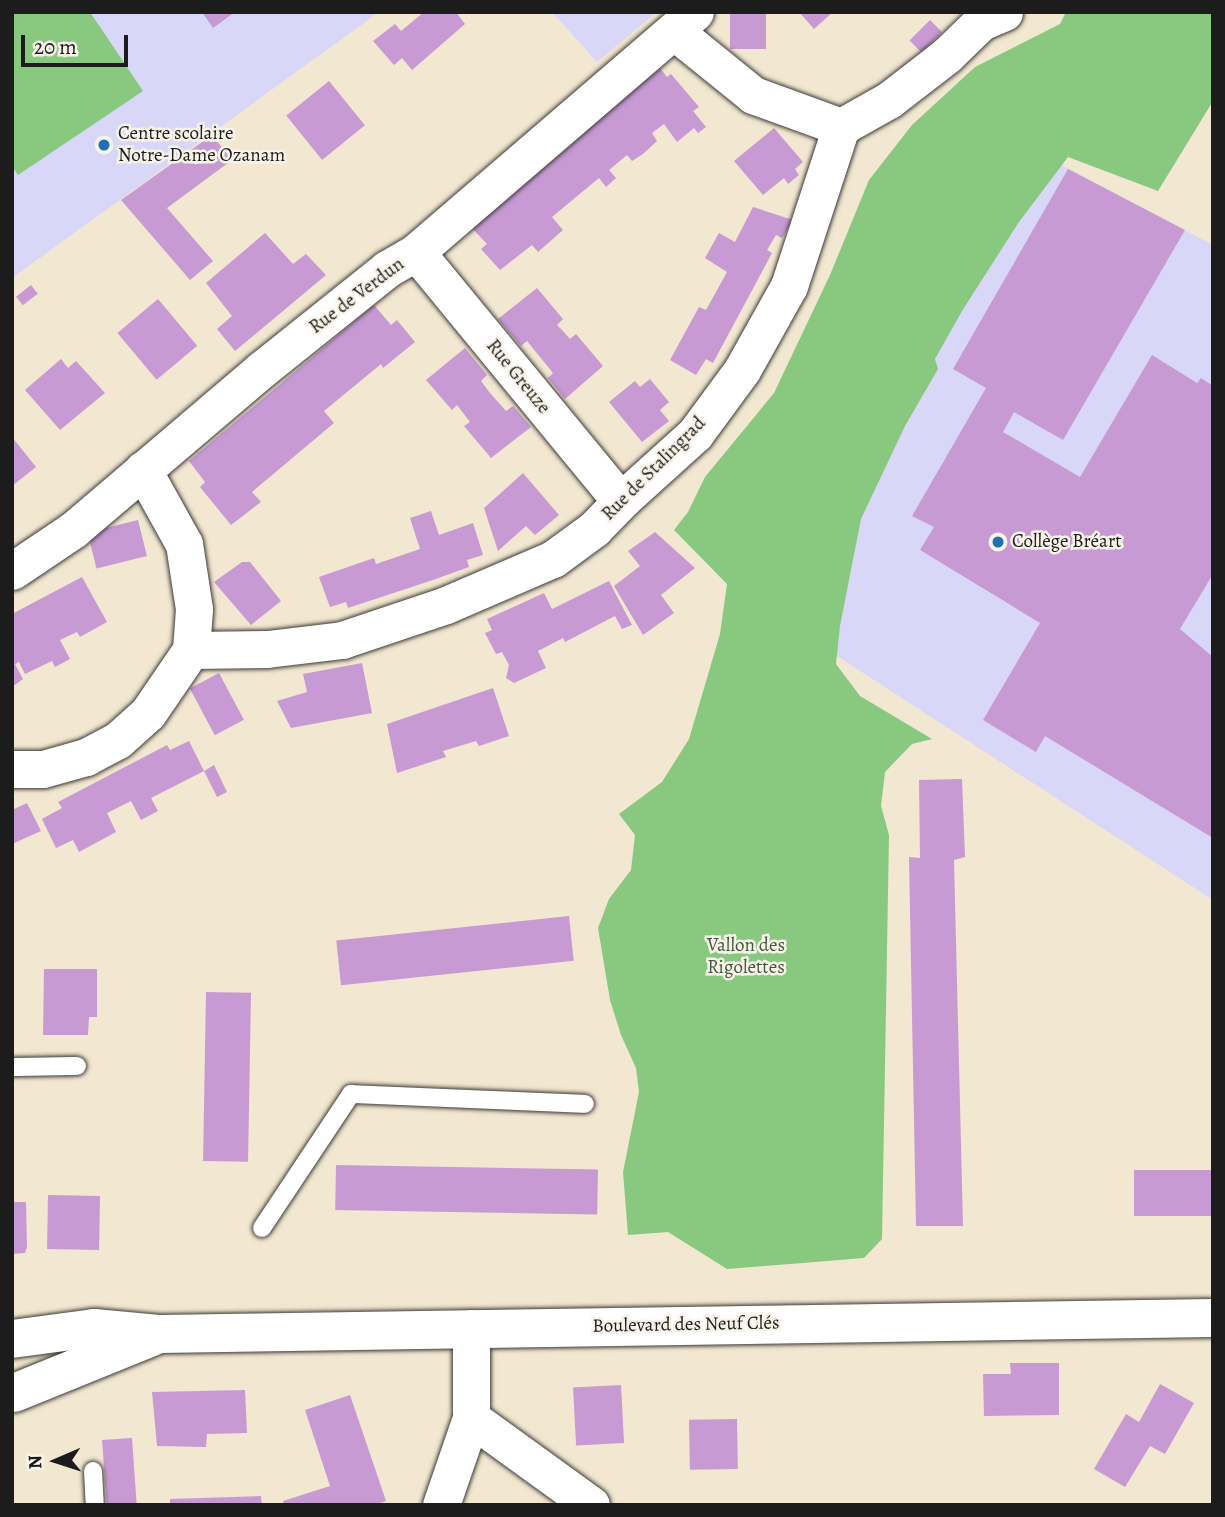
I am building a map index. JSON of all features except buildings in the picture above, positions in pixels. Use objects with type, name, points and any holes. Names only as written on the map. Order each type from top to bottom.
[{"type":"main road","name":"Boulevard des Neuf Clés","points":[[12,1339],[93,1328],[159,1334],[1213,1318]]},
{"type":"main road","name":"Boulevard des Neuf Clés","points":[[13,1388],[159,1334]]},
{"type":"street","points":[[684,22],[753,95],[841,127],[899,93],[947,55],[981,22],[1004,12]]},
{"type":"street","name":"Rue de Verdun","points":[[12,571],[73,530],[387,269],[416,252],[684,22]]},
{"type":"street","name":"Rue de Stalingrad","points":[[191,650],[267,649],[342,640],[433,609],[553,559],[594,530],[623,499],[695,434],[742,370],[789,286],[841,127]]},
{"type":"street","name":"Rue Greuze","points":[[416,252],[613,492],[623,499]]},
{"type":"street","points":[[12,769],[43,769],[86,757],[118,740],[148,713],[191,650],[194,609],[184,544],[143,470]]},
{"type":"street","points":[[441,1505],[471,1418],[471,1328]]},
{"type":"street","points":[[471,1418],[591,1505]]},
{"type":"lane","points":[[12,1067],[77,1066]]},
{"type":"lane","points":[[262,1228],[351,1094],[584,1104]]},
{"type":"lane","points":[[93,1471],[95,1505]]},
{"type":"shaded area","name":"Centre scolaire Notre-Dame Ozanam","points":[[12,12],[379,12],[12,278]]},
{"type":"shaded area","points":[[552,12],[657,12],[597,62]]},
{"type":"shaded area","name":"Collège Bréart","points":[[1037,152],[1213,245],[1213,900],[757,604]]},
{"type":"green space","points":[[12,12],[90,12],[143,91],[18,175],[12,166]]},
{"type":"green space","name":"Vallon des Rigolettes","points":[[1066,12],[1213,12],[1213,101],[1158,191],[1068,157],[1019,222],[962,311],[935,359],[938,369],[905,426],[861,519],[840,626],[836,664],[860,696],[932,739],[912,744],[885,772],[881,806],[889,835],[882,1239],[864,1258],[727,1269],[668,1232],[628,1235],[623,1172],[639,1092],[636,1068],[621,1035],[610,1000],[598,928],[609,899],[631,870],[635,835],[619,814],[662,782],[689,739],[720,634],[727,584],[674,530],[688,512],[705,477],[774,393],[830,275],[869,180],[912,125],[975,67],[1060,24]]},
{"type":"place","name":"Centre scolaire Notre-Dame Ozanam","points":[[104,145]]},
{"type":"place","name":"Collège Bréart","points":[[998,542]]}]
